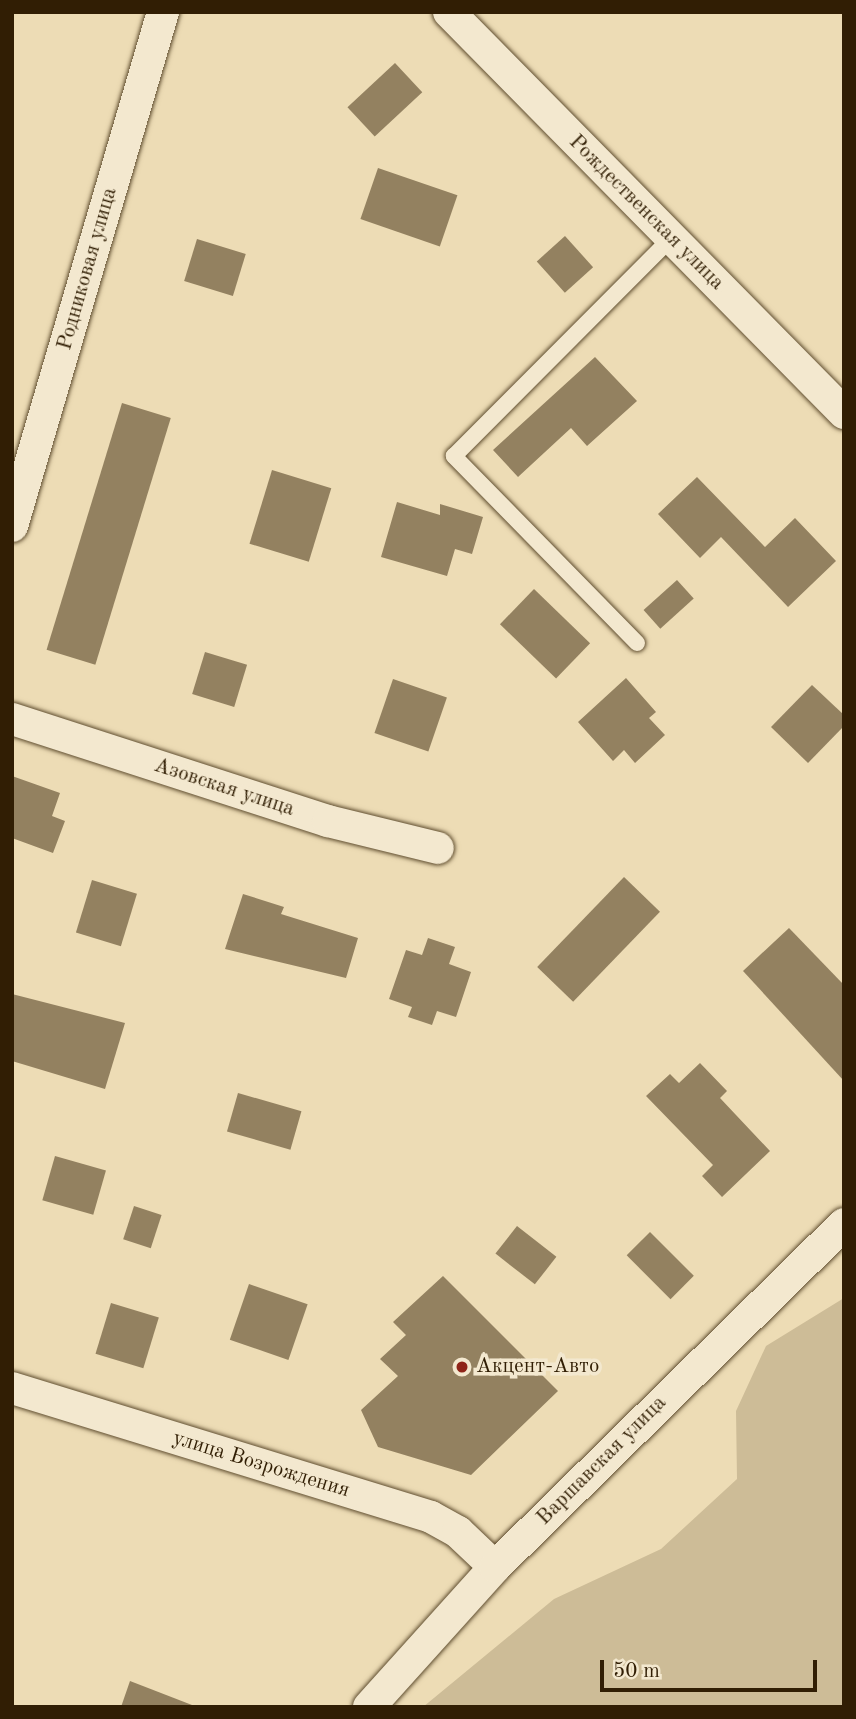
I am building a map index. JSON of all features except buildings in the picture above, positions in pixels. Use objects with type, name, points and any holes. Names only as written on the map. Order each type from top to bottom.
[{"type":"street","name":"Родниковая улица","points":[[12,526],[163,12]]},
{"type":"street","name":"Рождественская улица","points":[[449,12],[844,413]]},
{"type":"street","name":"Азовская улица","points":[[12,719],[328,821],[438,848]]},
{"type":"street","name":"Варшавская улица","points":[[369,1707],[495,1567],[844,1224]]},
{"type":"street","name":"улица Возрождения","points":[[12,1388],[431,1517],[495,1567]]},
{"type":"lane","points":[[637,643],[454,456],[670,239]]},
{"type":"shaded area","points":[[844,1298],[844,1707],[423,1707],[554,1599],[661,1549],[737,1479],[736,1411],[766,1346]]},
{"type":"place","name":"Акцент-Авто","points":[[462,1367]]}]
